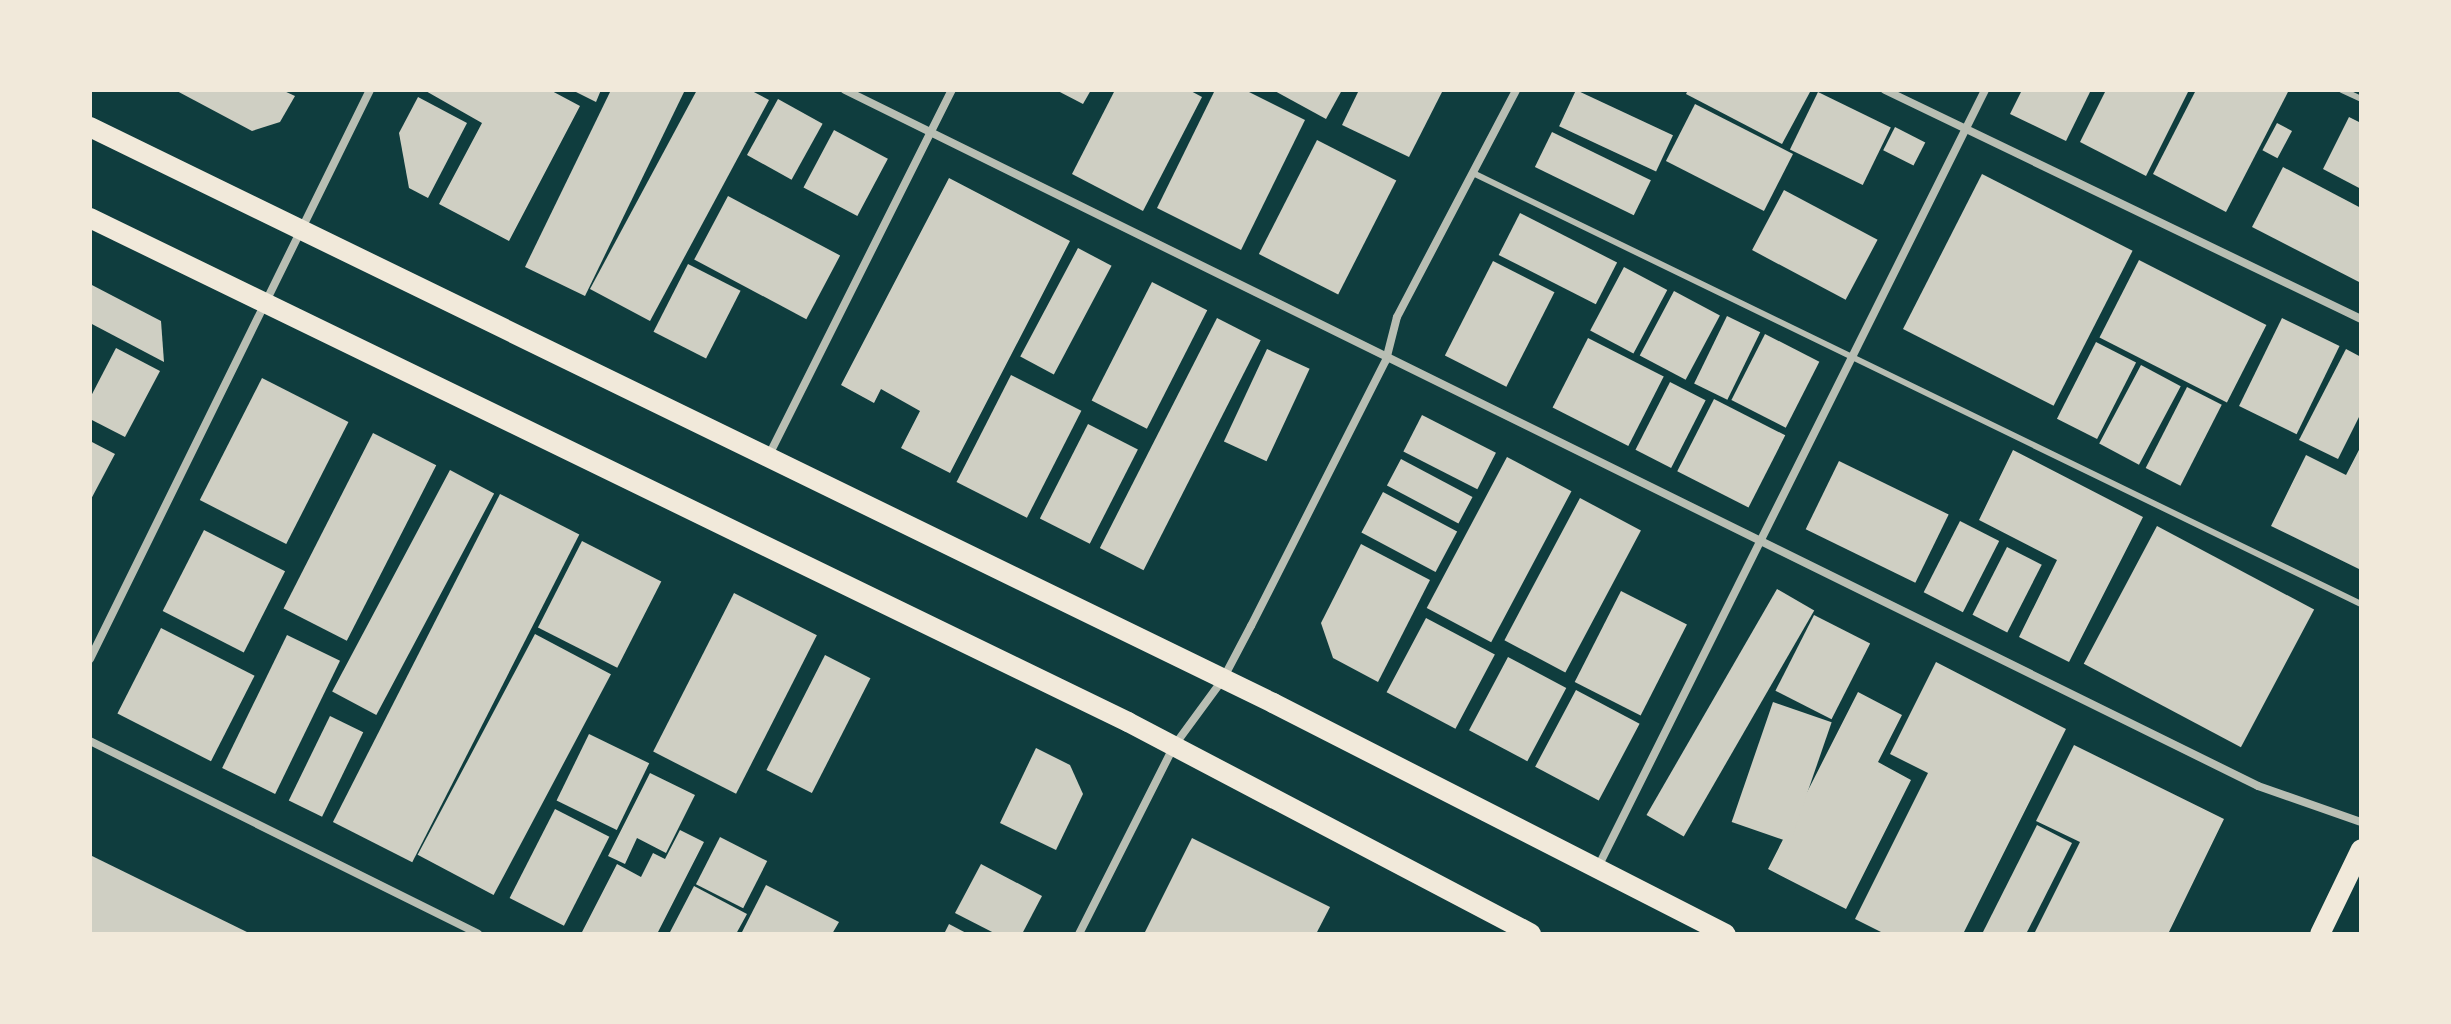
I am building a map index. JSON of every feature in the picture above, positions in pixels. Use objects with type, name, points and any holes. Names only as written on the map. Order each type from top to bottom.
[{"type":"main road","points":[[90,127],[1223,679],[1726,934]]},
{"type":"main road","points":[[90,218],[1174,746],[1531,934]]},
{"type":"main road","points":[[2320,934],[2361,849]]},
{"type":"street","points":[[90,659],[370,90]]},
{"type":"street","points":[[845,90],[1386,360],[2284,799],[2361,822]]},
{"type":"street","points":[[768,457],[952,90]]},
{"type":"street","points":[[1079,934],[1174,746],[1223,679],[1386,360],[1397,317],[1516,90]]},
{"type":"street","points":[[1885,90],[2361,319]]},
{"type":"street","points":[[1597,870],[1761,543],[1850,356],[1985,90]]},
{"type":"street","points":[[90,741],[478,934]]},
{"type":"lane","points":[[2342,90],[2361,99]]},
{"type":"lane","points":[[1473,173],[2361,604]]},
{"type":"building","points":[[175,90],[282,90],[295,96],[280,122],[252,131]]},
{"type":"building","points":[[424,90],[550,90],[580,106],[509,241],[439,204],[482,123]]},
{"type":"building","points":[[572,90],[601,90],[596,102]]},
{"type":"building","points":[[611,90],[685,90],[585,296],[525,267]]},
{"type":"building","points":[[697,90],[750,90],[769,100],[650,321],[590,289]]},
{"type":"building","points":[[1056,90],[1091,90],[1083,104]]},
{"type":"building","points":[[1115,90],[1189,90],[1202,97],[1143,211],[1072,174]]},
{"type":"building","points":[[1215,90],[1245,90],[1305,120],[1241,250],[1157,208]]},
{"type":"building","points":[[1273,90],[1342,90],[1326,119]]},
{"type":"building","points":[[1359,90],[1443,90],[1409,157],[1342,125]]},
{"type":"building","points":[[1576,90],[1673,135],[1656,171],[1559,126]]},
{"type":"building","points":[[1688,90],[1810,92],[1782,144],[1686,94]]},
{"type":"building","points":[[2022,90],[2091,90],[2066,141],[2010,114]]},
{"type":"building","points":[[2106,90],[2189,90],[2146,176],[2080,142]]},
{"type":"building","points":[[2196,90],[2289,90],[2226,212],[2153,174]]},
{"type":"building","points":[[1818,92],[1891,128],[1863,185],[1790,150]]},
{"type":"building","points":[[418,97],[467,123],[428,198],[409,188],[399,133]]},
{"type":"building","points":[[778,99],[823,124],[792,180],[747,155]]},
{"type":"building","points":[[1695,104],[1793,154],[1764,211],[1666,161]]},
{"type":"building","points":[[2349,117],[2361,123],[2361,189],[2323,169]]},
{"type":"building","points":[[2277,123],[2292,131],[2277,158],[2262,150]]},
{"type":"building","points":[[1895,127],[1925,142],[1913,166],[1883,150]]},
{"type":"building","points":[[834,130],[888,159],[857,216],[803,187]]},
{"type":"building","points":[[1552,132],[1651,180],[1634,215],[1535,167]]},
{"type":"building","points":[[1317,140],[1396,180],[1338,294],[1259,254]]},
{"type":"building","points":[[2283,167],[2361,208],[2361,283],[2252,227]]},
{"type":"building","points":[[1982,174],[2133,251],[2054,406],[1903,329]]},
{"type":"building","points":[[949,178],[1070,241],[950,473],[901,448],[920,411],[881,389],[874,403],[841,385]]},
{"type":"building","points":[[1784,190],[1878,240],[1846,300],[1752,250]]},
{"type":"building","points":[[728,196],[840,256],[806,319],[694,260]]},
{"type":"building","points":[[1520,213],[1617,262],[1596,304],[1499,255]]},
{"type":"building","points":[[1078,248],[1112,266],[1054,374],[1020,357]]},
{"type":"building","points":[[2139,260],[2266,325],[2227,402],[2100,338]]},
{"type":"building","points":[[1493,261],[1554,292],[1506,387],[1445,355]]},
{"type":"building","points":[[688,264],[741,291],[706,359],[653,332]]},
{"type":"building","points":[[1624,267],[1667,290],[1633,354],[1590,331]]},
{"type":"building","points":[[1152,282],[1207,310],[1147,429],[1092,401]]},
{"type":"building","points":[[90,284],[161,321],[164,362],[90,323]]},
{"type":"building","points":[[1674,291],[1720,315],[1686,380],[1640,355]]},
{"type":"building","points":[[1727,316],[1760,332],[1727,400],[1694,383]]},
{"type":"building","points":[[1217,318],[1261,340],[1144,570],[1100,548]]},
{"type":"building","points":[[2282,318],[2340,346],[2297,434],[2239,406]]},
{"type":"building","points":[[1765,334],[1819,362],[1786,428],[1731,400]]},
{"type":"building","points":[[1588,338],[1664,377],[1628,446],[1553,407]]},
{"type":"building","points":[[2096,342],[2136,362],[2097,439],[2057,419]]},
{"type":"building","points":[[116,348],[160,371],[125,437],[90,419],[90,398]]},
{"type":"building","points":[[1267,349],[1310,369],[1266,461],[1224,441]]},
{"type":"building","points":[[2346,349],[2361,357],[2361,413],[2338,459],[2299,440]]},
{"type":"building","points":[[2141,365],[2181,386],[2139,465],[2099,444]]},
{"type":"building","points":[[1011,375],[1081,411],[1027,518],[957,482]]},
{"type":"building","points":[[262,378],[348,422],[286,544],[200,500]]},
{"type":"building","points":[[1670,382],[1706,400],[1671,468],[1635,450]]},
{"type":"building","points":[[2187,387],[2222,405],[2180,486],[2146,468]]},
{"type":"building","points":[[1714,399],[1785,435],[1749,507],[1677,471]]},
{"type":"building","points":[[1422,415],[1496,453],[1477,489],[1403,452]]},
{"type":"building","points":[[1088,424],[1138,449],[1090,544],[1040,518]]},
{"type":"building","points":[[373,433],[436,465],[347,641],[284,609]]},
{"type":"building","points":[[90,441],[115,454],[90,501]]},
{"type":"building","points":[[2361,446],[2361,570],[2271,526],[2306,455],[2346,475]]},
{"type":"building","points":[[2013,450],[2143,517],[2069,662],[2019,637],[2057,560],[1979,520]]},
{"type":"building","points":[[1507,457],[1571,491],[1491,642],[1427,608]]},
{"type":"building","points":[[1401,459],[1473,497],[1458,524],[1387,485]]},
{"type":"building","points":[[1839,461],[1949,514],[1915,583],[1806,529]]},
{"type":"building","points":[[450,470],[494,493],[376,715],[332,692]]},
{"type":"building","points":[[1383,492],[1457,531],[1436,572],[1361,533]]},
{"type":"building","points":[[500,494],[579,534],[412,862],[333,822]]},
{"type":"building","points":[[1580,498],[1641,530],[1565,673],[1504,640]]},
{"type":"building","points":[[1960,521],[1999,541],[1963,612],[1924,592]]},
{"type":"building","points":[[2157,526],[2314,610],[2241,747],[2084,664]]},
{"type":"building","points":[[204,530],[285,571],[244,652],[163,611]]},
{"type":"building","points":[[582,541],[661,581],[617,668],[538,627]]},
{"type":"building","points":[[1361,544],[1430,580],[1378,682],[1333,658],[1321,623]]},
{"type":"building","points":[[2007,547],[2042,565],[2007,632],[1972,615]]},
{"type":"building","points":[[1777,589],[1814,610],[1684,837],[1646,815]]},
{"type":"building","points":[[1621,591],[1687,625],[1641,715],[1575,682]]},
{"type":"building","points":[[734,593],[817,635],[736,794],[653,752]]},
{"type":"building","points":[[1814,615],[1870,644],[1832,719],[1775,691]]},
{"type":"building","points":[[1426,618],[1495,655],[1455,729],[1387,692]]},
{"type":"building","points":[[161,628],[255,676],[211,761],[117,714]]},
{"type":"building","points":[[535,634],[611,674],[494,895],[418,855]]},
{"type":"building","points":[[287,635],[340,661],[275,794],[222,768]]},
{"type":"building","points":[[825,655],[870,678],[812,793],[766,770]]},
{"type":"building","points":[[1508,657],[1566,688],[1527,761],[1469,730]]},
{"type":"building","points":[[1936,662],[2066,729],[1963,934],[1885,934],[1855,919],[1928,773],[1890,754]]},
{"type":"building","points":[[1576,690],[1640,724],[1599,801],[1535,767]]},
{"type":"building","points":[[1858,692],[1902,715],[1878,762],[1911,780],[1846,909],[1768,869]]},
{"type":"building","points":[[1773,702],[1832,722],[1790,842],[1732,822]]},
{"type":"building","points":[[330,716],[363,732],[322,817],[289,800]]},
{"type":"building","points":[[589,734],[649,763],[617,830],[557,801]]},
{"type":"building","points":[[2074,745],[2224,819],[2168,934],[2034,934],[2080,842],[2036,821]]},
{"type":"building","points":[[1036,748],[1070,765],[1083,794],[1056,850],[1000,823]]},
{"type":"building","points":[[650,773],[695,795],[666,853],[637,838],[625,864],[608,856]]},
{"type":"building","points":[[555,809],[609,837],[564,926],[510,898]]},
{"type":"building","points":[[2037,825],[2072,843],[2026,934],[1982,934]]},
{"type":"building","points":[[680,830],[704,842],[657,934],[581,934],[617,864],[641,877],[653,853],[665,859]]},
{"type":"building","points":[[720,837],[767,861],[743,908],[696,884]]},
{"type":"building","points":[[1192,838],[1330,907],[1316,934],[1144,934]]},
{"type":"building","points":[[90,855],[251,934],[90,934]]},
{"type":"building","points":[[981,864],[1042,896],[1022,934],[996,934],[955,913]]},
{"type":"building","points":[[766,885],[839,922],[832,934],[741,934]]},
{"type":"building","points":[[694,886],[747,914],[736,934],[669,934]]},
{"type":"building","points":[[949,924],[968,934],[944,934]]}]
